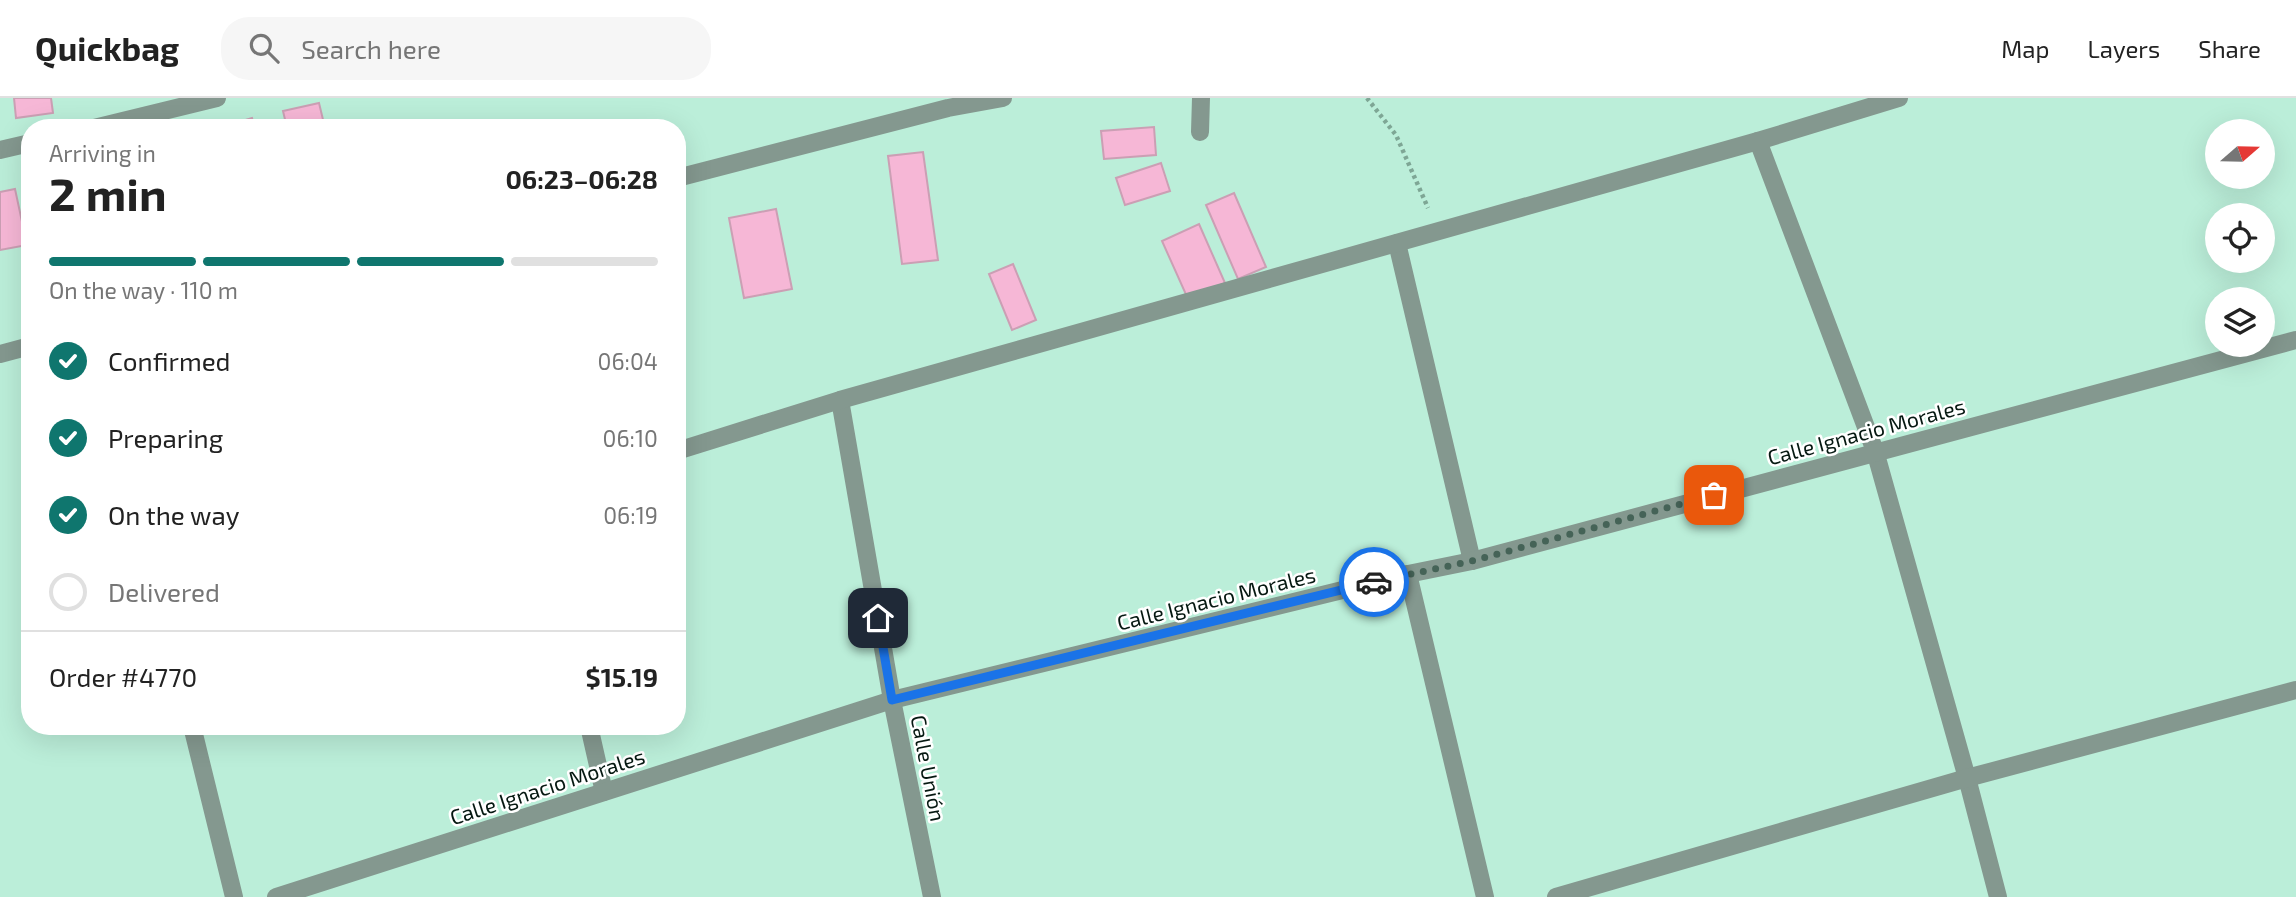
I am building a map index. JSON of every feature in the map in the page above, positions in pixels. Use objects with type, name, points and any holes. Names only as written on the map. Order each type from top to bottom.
[{"type":"street","points":[[131,119],[217,98]]},
{"type":"street","points":[[686,176],[948,108],[1003,98]]},
{"type":"street","points":[[1200,132],[1201,98]]},
{"type":"street","points":[[686,448],[840,400],[1758,141],[1899,98]]},
{"type":"street","points":[[1758,141],[1875,451],[1967,778],[1997,897]]},
{"type":"street","points":[[0,150],[21,145]]},
{"type":"street","points":[[1397,243],[1472,561]]},
{"type":"street","name":"Calle Ignacio Morales","points":[[276,897],[892,700],[1408,574],[1472,561],[2296,340]]},
{"type":"street","points":[[0,354],[21,348]]},
{"type":"street","name":"Calle Unión","points":[[840,400],[892,700],[932,897]]},
{"type":"street","points":[[1408,574],[1485,897]]},
{"type":"street","points":[[1556,897],[1967,778],[2296,690]]},
{"type":"street","points":[[194,735],[234,897]]},
{"type":"street","points":[[591,735],[604,792]]},
{"type":"path","points":[[1367,98],[1395,135],[1438,231]]},
{"type":"building","points":[[14,98],[51,98],[53,113],[16,118]]},
{"type":"building","points":[[319,103],[323,119],[285,119],[283,111]]},
{"type":"building","points":[[1154,127],[1156,155],[1104,159],[1101,131]]},
{"type":"building","points":[[923,152],[938,260],[902,264],[888,156]]},
{"type":"building","points":[[1161,163],[1170,191],[1125,205],[1116,178]]},
{"type":"building","points":[[15,189],[21,217],[21,246],[0,250],[0,192]]},
{"type":"building","points":[[1234,193],[1266,267],[1238,279],[1206,205]]},
{"type":"building","points":[[776,209],[792,289],[744,298],[729,218]]},
{"type":"building","points":[[1199,224],[1225,283],[1188,299],[1162,241]]},
{"type":"building","points":[[1013,264],[1036,320],[1012,330],[989,274]]},
{"type":"way so far","points":[[1374,582],[1472,561],[1714,495]]},
{"type":"route","points":[[878,618],[892,700],[1374,582]]}]
